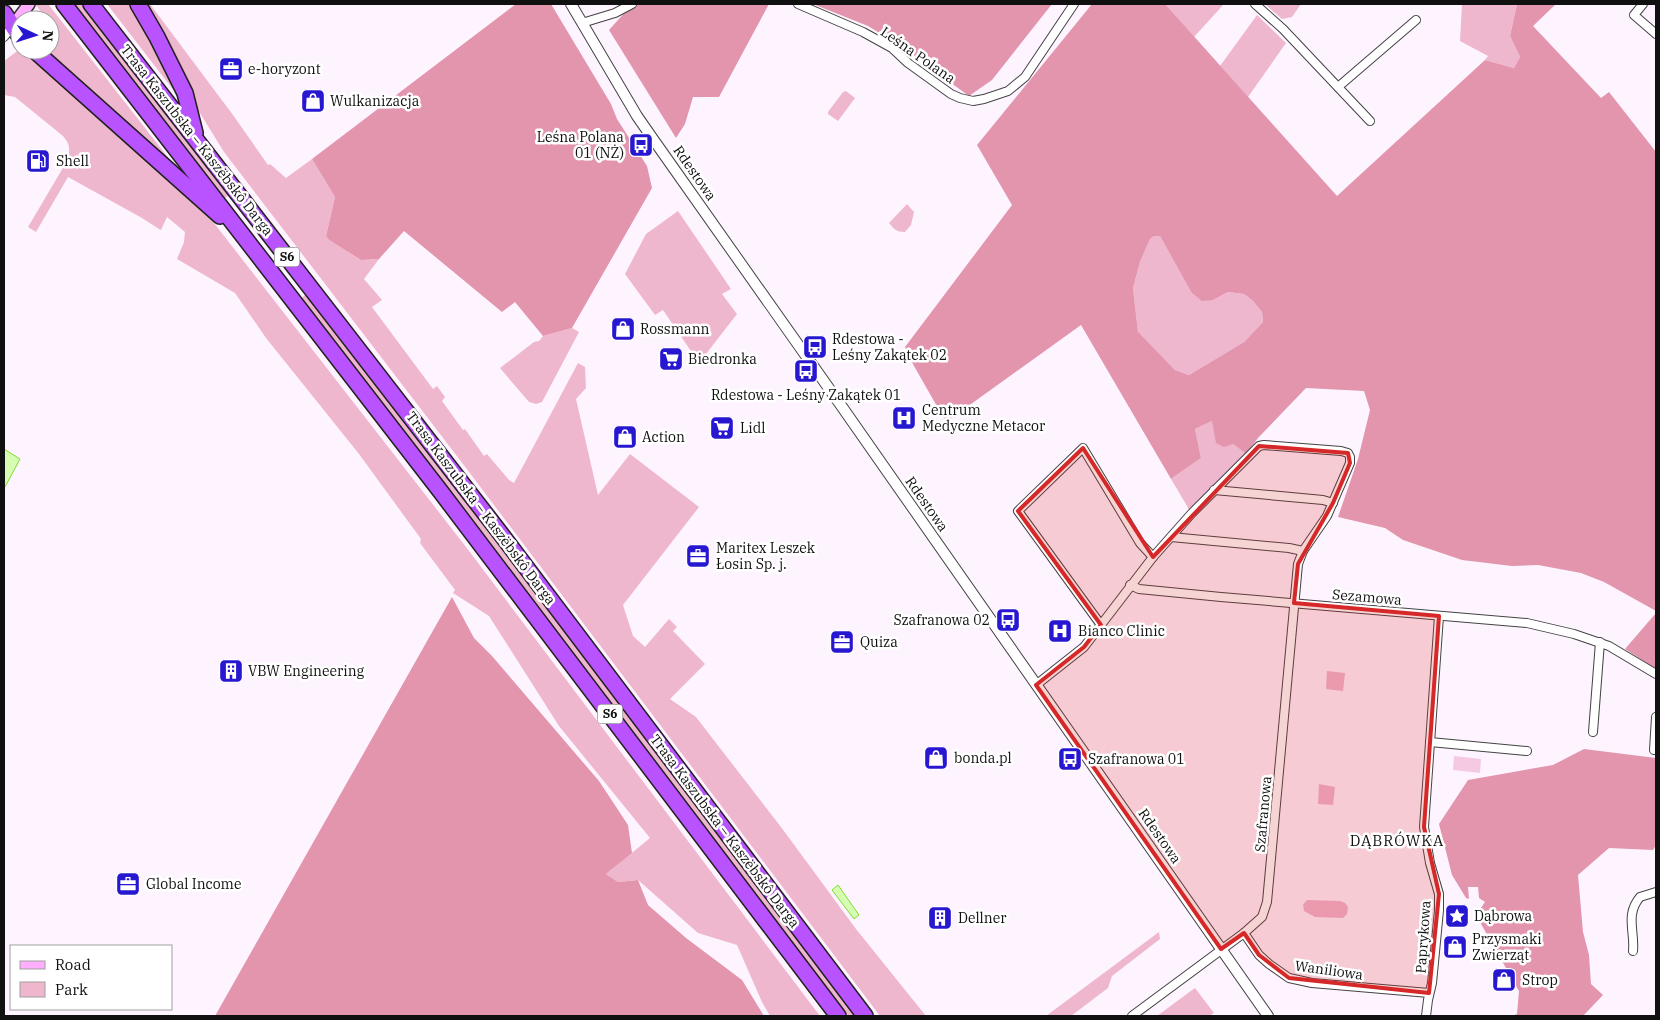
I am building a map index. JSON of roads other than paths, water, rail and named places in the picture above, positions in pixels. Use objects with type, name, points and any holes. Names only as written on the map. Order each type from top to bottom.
[{"type":"highway","name":"Trasa Kaszubska – Kaszëbskô Darga","points":[[64,4],[442,492],[838,1016]]},
{"type":"highway","name":"Trasa Kaszubska – Kaszëbskô Darga","points":[[91,4],[495,527],[865,1016]]},
{"type":"highway","points":[[138,4],[185,93],[197,140]]},
{"type":"highway","points":[[4,14],[10,29]]},
{"type":"highway","points":[[45,60],[249,242]]},
{"type":"street","name":"Rdestowa","points":[[571,4],[637,116],[1268,1016]]},
{"type":"street","points":[[582,23],[614,13],[632,4]]},
{"type":"street","name":"Leśna Polana","points":[[798,4],[862,32],[892,48],[908,63],[951,94],[973,101],[1008,91],[1025,77],[1074,4]]},
{"type":"street","points":[[1255,4],[1283,28],[1370,121]]},
{"type":"street","points":[[1643,4],[1634,14],[1656,34]]},
{"type":"street","points":[[1338,87],[1416,20]]},
{"type":"street","name":"Szafranowa","points":[[1036,685],[1084,647],[1152,556],[1214,490],[1259,446],[1348,453],[1350,463],[1332,504],[1320,528],[1303,551],[1298,564],[1268,902],[1262,917],[1244,933],[1132,1016]]},
{"type":"street","points":[[1101,625],[1018,511],[1083,448],[1140,543],[1152,556]]},
{"type":"street","points":[[1214,490],[1323,500],[1332,504]]},
{"type":"street","points":[[1171,537],[1289,548],[1303,551]]},
{"type":"street","name":"Sezamowa","points":[[1130,585],[1139,589],[1527,623],[1600,642],[1656,674]]},
{"type":"street","name":"Paprykowa","points":[[1426,1016],[1432,983],[1440,910],[1439,894],[1424,832],[1439,616]]},
{"type":"street","points":[[1593,732],[1600,642]]},
{"type":"street","points":[[1654,750],[1656,717]]},
{"type":"street","points":[[1430,742],[1527,750]]},
{"type":"street","points":[[1633,951],[1634,939],[1630,916],[1632,909],[1640,897],[1656,892]]},
{"type":"street","name":"Waniliowa","points":[[1244,933],[1259,955],[1289,978],[1312,983],[1429,994]]},
{"type":"place","name":"e-horyzont","points":[[231,69]]},
{"type":"place","name":"Wulkanizacja","points":[[313,101]]},
{"type":"place","name":"Leśna Polana 01 (NŻ)","points":[[641,145]]},
{"type":"place","name":"Shell","points":[[38,161]]},
{"type":"place","name":"Rossmann","points":[[623,329]]},
{"type":"place","name":"Rdestowa - Leśny Zakątek 02","points":[[815,347]]},
{"type":"place","name":"Biedronka","points":[[671,359]]},
{"type":"place","name":"Rdestowa - Leśny Zakątek 01","points":[[806,371]]},
{"type":"place","name":"Centrum Medyczne Metacor","points":[[904,418]]},
{"type":"place","name":"Lidl","points":[[722,428]]},
{"type":"place","name":"Action","points":[[625,437]]},
{"type":"place","name":"Maritex Leszek Łosin Sp. j.","points":[[698,556]]},
{"type":"place","name":"Szafranowa 02","points":[[1008,620]]},
{"type":"place","name":"Bianco Clinic","points":[[1060,631]]},
{"type":"place","name":"Quiza","points":[[842,642]]},
{"type":"place","name":"VBW Engineering","points":[[231,671]]},
{"type":"place","name":"bonda.pl","points":[[936,758]]},
{"type":"place","name":"Szafranowa 01","points":[[1070,759]]},
{"type":"place","name":"Global Income","points":[[128,884]]},
{"type":"place","name":"Dąbrowa","points":[[1457,916]]},
{"type":"place","name":"Dellner","points":[[940,918]]},
{"type":"place","name":"Przysmaki Zwierząt","points":[[1455,947]]},
{"type":"place","name":"Strop","points":[[1504,980]]},
{"type":"district","name":"DĄBRÓWKA","points":[[1397,841]]}]
